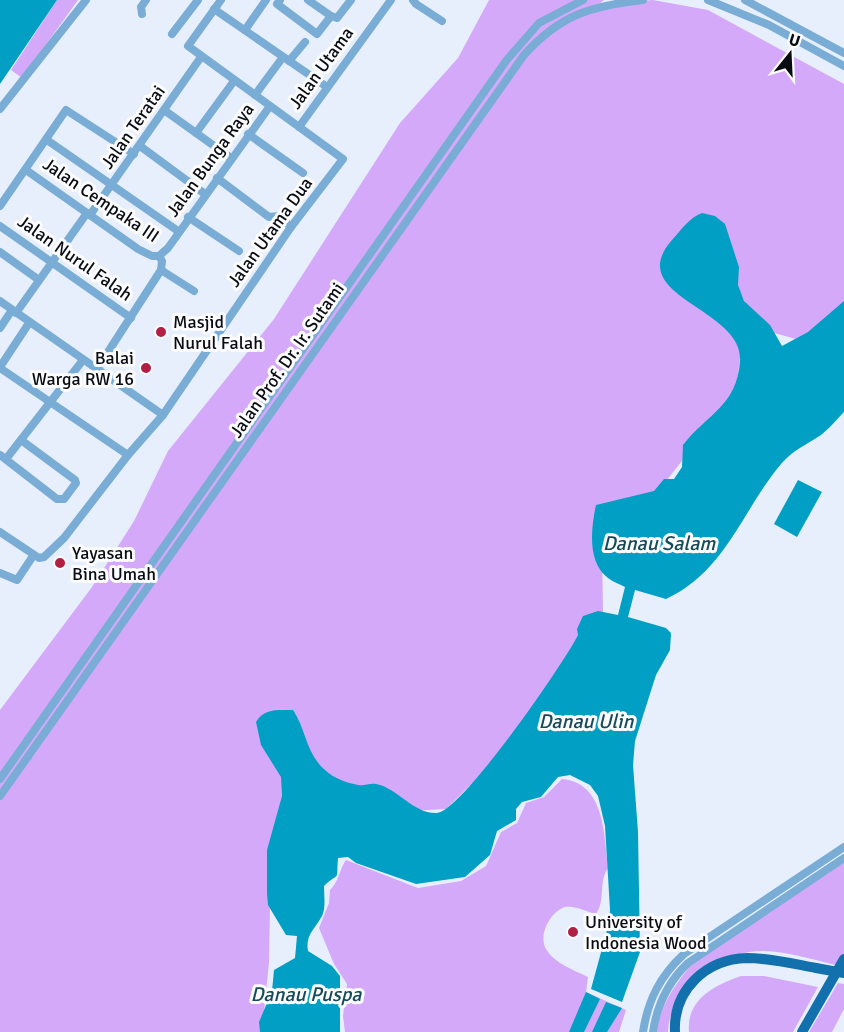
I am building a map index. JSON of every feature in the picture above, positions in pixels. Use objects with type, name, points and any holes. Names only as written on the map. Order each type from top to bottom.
[{"type":"main road","points":[[675,1032],[676,1011],[684,992],[697,977],[715,966],[736,959],[760,958],[844,973]]},
{"type":"main road","points":[[802,1032],[844,959]]},
{"type":"street","points":[[0,109],[86,0]]},
{"type":"street","points":[[142,14],[141,10],[146,0]]},
{"type":"street","points":[[172,34],[198,0]]},
{"type":"street","points":[[221,0],[214,9],[327,87]]},
{"type":"street","points":[[308,0],[331,16],[338,18],[351,0]]},
{"type":"street","points":[[413,0],[442,21]]},
{"type":"street","name":"Jalan Prof. Dr. Ir. Sutami","points":[[0,779],[506,61],[539,23],[583,0]]},
{"type":"street","name":"Jalan Prof. Dr. Ir. Sutami","points":[[0,796],[524,56],[544,32],[565,19],[594,9],[643,0]]},
{"type":"street","points":[[708,0],[769,26],[844,66]]},
{"type":"street","points":[[745,0],[844,53]]},
{"type":"street","points":[[245,30],[273,1],[317,34],[331,16]]},
{"type":"street","name":"Jalan Utama","points":[[299,127],[389,1]]},
{"type":"street","name":"Jalan Bunga Raya","points":[[159,256],[168,248],[188,217],[270,106],[188,46],[214,9]]},
{"type":"street","points":[[255,96],[286,59],[305,42]]},
{"type":"street","name":"Jalan Teratai","points":[[52,263],[140,146],[201,57]]},
{"type":"street","points":[[196,133],[234,81]]},
{"type":"street","name":"Jalan Utama Dua","points":[[33,556],[44,557],[64,538],[128,455],[163,415],[291,227],[343,159],[270,106]]},
{"type":"street","points":[[0,206],[66,110],[134,154]]},
{"type":"street","points":[[164,110],[231,158]]},
{"type":"street","points":[[248,134],[303,173]]},
{"type":"street","points":[[47,140],[178,231]]},
{"type":"street","points":[[140,146],[205,194]]},
{"type":"street","name":"Jalan Cempaka III","points":[[26,170],[138,249],[152,256],[159,256]]},
{"type":"street","points":[[217,178],[269,218],[279,216],[291,227]]},
{"type":"street","points":[[188,217],[239,251]]},
{"type":"street","name":"Jalan Nurul Falah","points":[[0,226],[131,318]]},
{"type":"street","points":[[0,252],[39,280]]},
{"type":"street","points":[[97,369],[161,270],[162,261],[159,256]]},
{"type":"street","points":[[0,328],[52,263]]},
{"type":"street","points":[[161,270],[194,291]]},
{"type":"street","points":[[0,301],[163,415]]},
{"type":"street","points":[[29,323],[0,367],[128,455]]},
{"type":"street","points":[[21,440],[75,480],[76,483],[64,499],[57,499],[3,457],[21,440],[52,403],[83,360]]},
{"type":"street","points":[[0,532],[33,556],[20,579],[15,580],[0,573]]},
{"type":"street","points":[[643,1032],[650,1000],[655,989],[662,977],[684,954],[844,847]]},
{"type":"street","points":[[653,1032],[663,998],[673,979],[688,963],[844,858]]},
{"type":"shaded area","points":[[57,0],[78,0],[22,78],[11,70]]},
{"type":"shaded area","points":[[489,0],[604,0],[598,5],[653,0],[708,10],[844,84],[844,307],[817,345],[760,329],[702,225],[741,350],[736,392],[656,494],[602,551],[603,611],[531,725],[446,809],[408,811],[271,845],[269,962],[262,1032],[0,1032],[0,710],[92,587],[134,521],[168,451],[274,319],[400,123],[458,58]]},
{"type":"shaded area","points":[[562,779],[576,783],[587,790],[594,800],[603,826],[608,868],[603,880],[601,903],[596,914],[565,907],[550,919],[543,937],[544,943],[554,958],[588,977],[586,992],[626,1010],[619,1032],[345,1032],[343,1016],[347,984],[334,964],[319,928],[329,903],[330,890],[346,860],[418,888],[461,881],[486,866],[501,832],[517,823],[526,803],[544,797]]},
{"type":"shaded area","points":[[844,860],[844,960],[841,966],[773,951],[729,957],[699,974],[687,986],[677,1000],[668,1032],[657,1032],[665,1004],[691,965]]},
{"type":"shaded area","points":[[741,976],[764,976],[818,987],[793,1032],[689,1032],[689,1020],[697,1002],[712,989]]},
{"type":"shaded area","points":[[838,983],[844,984],[844,1009],[832,1032],[809,1032]]},
{"type":"water","points":[[0,0],[57,0],[0,84]]},
{"type":"water","points":[[702,213],[715,216],[725,224],[739,267],[738,285],[744,301],[770,325],[782,346],[808,332],[844,301],[844,412],[824,433],[795,451],[781,464],[731,539],[704,573],[687,587],[666,599],[635,590],[628,617],[666,628],[671,633],[670,650],[656,675],[635,741],[633,765],[638,832],[640,952],[622,1002],[591,989],[609,923],[605,826],[598,796],[590,785],[570,775],[558,777],[541,797],[522,802],[516,809],[516,820],[497,831],[490,855],[465,877],[416,884],[356,863],[348,857],[338,858],[337,876],[324,886],[323,913],[309,936],[307,945],[308,951],[332,966],[340,976],[340,1032],[260,1032],[259,1022],[272,991],[274,970],[295,958],[297,936],[286,935],[268,905],[267,850],[282,796],[281,777],[261,745],[256,722],[267,712],[293,710],[314,757],[328,773],[354,784],[384,786],[428,812],[437,813],[450,806],[468,788],[512,733],[554,674],[578,635],[577,629],[583,616],[598,611],[618,615],[625,587],[608,578],[597,563],[592,544],[596,505],[654,491],[664,479],[674,479],[682,467],[683,445],[719,408],[733,389],[740,361],[736,343],[724,328],[673,289],[662,276],[661,259],[672,240],[690,221]]},
{"type":"water","points":[[798,480],[822,492],[797,537],[774,524]]},
{"type":"water","points":[[586,992],[600,999],[584,1032],[569,1032]]},
{"type":"water","points":[[606,1002],[622,1008],[607,1032],[592,1032]]},
{"type":"place","name":"Masjid Nurul Falah","points":[[161,332]]},
{"type":"place","name":"Balai Warga RW 16","points":[[146,368]]},
{"type":"place","name":"Yayasan Bina Umah","points":[[60,563]]},
{"type":"place","name":"University of Indonesia Wood","points":[[573,932]]},
{"type":"water label","name":"Danau Salam","points":[[659,543]]},
{"type":"water label","name":"Danau Ulin","points":[[586,721]]},
{"type":"water label","name":"Danau Puspa","points":[[306,994]]}]
